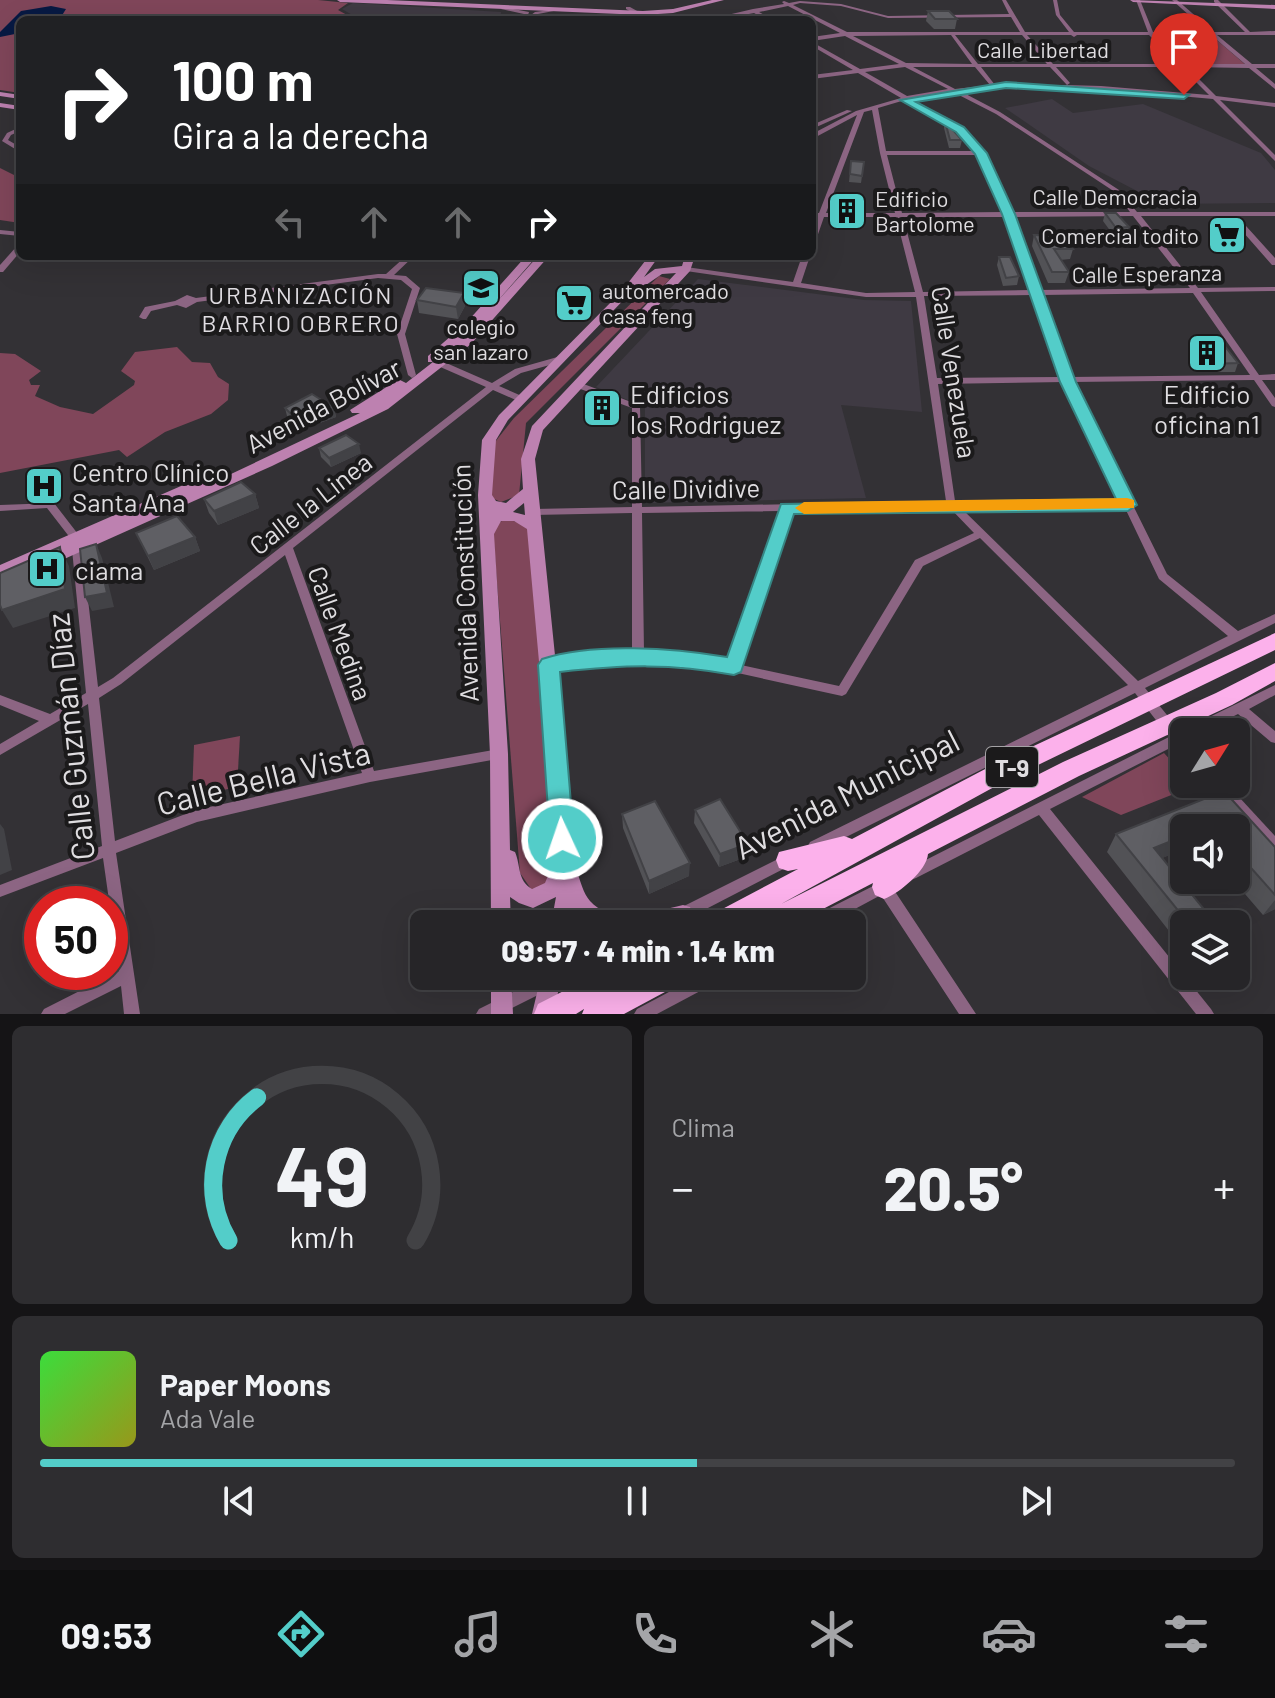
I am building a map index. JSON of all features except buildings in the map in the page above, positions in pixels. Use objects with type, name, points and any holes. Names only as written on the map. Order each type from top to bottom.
[{"type":"highway","name":"Avenida Municipal","points":[[768,910],[863,843],[1145,696],[1275,641]]},
{"type":"highway","name":"Avenida Municipal","points":[[1205,718],[1275,671]]},
{"type":"highway","name":"Avenida Municipal","points":[[773,910],[939,838],[1071,769],[1170,738]]},
{"type":"highway","points":[[884,887],[939,838]]},
{"type":"highway","points":[[788,860],[863,843]]},
{"type":"highway","points":[[546,1014],[593,990]]},
{"type":"highway","points":[[596,1014],[642,990]]},
{"type":"street","points":[[340,0],[503,4],[557,10]]},
{"type":"street","points":[[384,0],[489,0]]},
{"type":"street","points":[[526,0],[639,13],[673,11],[721,0]]},
{"type":"street","points":[[577,7],[668,7],[705,0]]},
{"type":"street","points":[[1004,0],[1025,36],[1067,83]]},
{"type":"street","points":[[1055,0],[1058,15],[1074,35]]},
{"type":"street","points":[[1275,5],[1136,0],[1152,35],[1275,158]]},
{"type":"street","points":[[1185,0],[1218,3],[1250,34]]},
{"type":"street","points":[[727,16],[784,1],[832,4],[888,17],[1012,15]]},
{"type":"street","points":[[784,1],[810,16]]},
{"type":"street","points":[[1175,1],[1275,87]]},
{"type":"street","points":[[503,4],[527,13],[526,16]]},
{"type":"street","points":[[532,16],[586,7],[577,7]]},
{"type":"street","points":[[577,7],[614,16]]},
{"type":"street","points":[[628,8],[644,16]]},
{"type":"street","points":[[753,10],[764,16]]},
{"type":"street","points":[[664,16],[673,11]]},
{"type":"street","points":[[982,14],[996,36]]},
{"type":"street","points":[[816,19],[948,86],[1117,191],[1139,214],[1275,404]]},
{"type":"street","points":[[816,40],[842,34],[1025,36],[1275,33]]},
{"type":"street","points":[[953,36],[991,84]]},
{"type":"street","points":[[816,44],[902,98],[960,129],[981,153],[1008,214],[1068,382],[1163,576],[1237,637]]},
{"type":"street","name":"Calle Libertad","points":[[816,76],[905,65],[1275,66]]},
{"type":"street","points":[[816,126],[948,86],[1067,83],[1275,103]]},
{"type":"street","points":[[816,135],[857,112],[876,112],[902,98],[991,84],[1211,96]]},
{"type":"street","points":[[816,215],[857,112]]},
{"type":"street","name":"Calle Venezuela","points":[[876,112],[883,153],[920,295],[951,504]]},
{"type":"street","points":[[16,131],[9,134],[5,141],[16,148]]},
{"type":"street","points":[[883,153],[981,153]]},
{"type":"street","points":[[1230,213],[1275,263]]},
{"type":"street","name":"Calle Democracia","points":[[816,215],[1275,214]]},
{"type":"street","points":[[0,270],[16,252]]},
{"type":"street","points":[[389,276],[406,260]]},
{"type":"street","name":"Avenida Bolívar","points":[[0,581],[329,425],[412,375],[471,324],[528,260]]},
{"type":"street","name":"Avenida Bolívar","points":[[0,571],[76,543],[330,434],[384,406],[475,335],[541,260]]},
{"type":"street","name":"Avenida Constitución","points":[[501,910],[499,754],[485,495],[489,440],[521,399],[625,294],[651,260]]},
{"type":"street","points":[[625,294],[660,260]]},
{"type":"street","points":[[796,286],[805,260]]},
{"type":"street","points":[[625,294],[659,271],[688,262]]},
{"type":"street","points":[[564,910],[566,901],[549,665],[528,459],[537,429],[688,262]]},
{"type":"street","name":"Calle Esperanza","points":[[688,262],[796,286],[866,295],[1275,289]]},
{"type":"street","points":[[143,317],[148,309],[177,303],[187,297],[195,300],[389,276],[403,278],[416,288],[401,334],[412,375]]},
{"type":"street","name":"Calle la Linea","points":[[0,750],[117,681],[493,386],[518,371],[561,359]]},
{"type":"street","points":[[441,364],[521,399]]},
{"type":"street","points":[[935,381],[1068,382],[1275,377]]},
{"type":"street","points":[[578,385],[636,407],[638,656]]},
{"type":"street","points":[[485,495],[491,505],[509,508],[530,491]]},
{"type":"street","points":[[951,504],[978,535],[1145,696],[1170,726]]},
{"type":"street","name":"Calle Dividive","points":[[533,512],[951,504],[1128,505]]},
{"type":"street","points":[[0,508],[50,505],[76,543]]},
{"type":"street","points":[[734,667],[787,508]]},
{"type":"street","points":[[487,534],[496,518],[508,515],[523,518],[534,528]]},
{"type":"street","points":[[549,665],[638,656],[683,657],[842,691],[919,563],[978,535]]},
{"type":"street","name":"Calle Guzmán Díaz","points":[[76,543],[114,886]]},
{"type":"street","name":"Calle Medina","points":[[288,549],[370,777]]},
{"type":"street","name":"Avenida Municipal","points":[[691,910],[788,860],[1145,696],[1237,637],[1275,618]]},
{"type":"street","points":[[1221,718],[1275,690]]},
{"type":"street","points":[[0,700],[51,720]]},
{"type":"street","points":[[1241,709],[1275,738]]},
{"type":"street","name":"Avenida Municipal","points":[[840,910],[1042,809],[1170,740]]},
{"type":"street","points":[[499,754],[510,875],[518,893],[533,899],[553,889],[560,869],[562,842]]},
{"type":"street","name":"Calle Bella Vista","points":[[0,891],[196,816],[370,777],[499,754]]},
{"type":"street","points":[[1232,798],[1275,846]]},
{"type":"street","points":[[1042,809],[1206,1014]]},
{"type":"street","points":[[562,842],[572,887],[584,910]]},
{"type":"street","points":[[884,887],[968,1014]]},
{"type":"street","name":"Calle Guzmán Díaz","points":[[128,988],[132,1014]]},
{"type":"street","points":[[49,1014],[96,990]]},
{"type":"street","points":[[496,1011],[499,990]]},
{"type":"street","points":[[496,1011],[533,990]]},
{"type":"street","points":[[546,1014],[551,990]]},
{"type":"street","points":[[642,1014],[687,990]]},
{"type":"shaded area","points":[[0,0],[318,0],[348,3],[338,10],[349,16],[16,16],[16,92],[0,90]]},
{"type":"shaded area","points":[[353,3],[501,12],[500,16],[354,16],[342,9]]},
{"type":"shaded area","points":[[1153,35],[1211,35],[1247,66],[1184,66]]},
{"type":"shaded area","points":[[1052,99],[1073,113],[1143,104],[1261,153],[1275,170],[1275,203],[1162,204],[1089,166],[1005,108]]},
{"type":"shaded area","points":[[0,168],[16,176],[16,222],[0,220]]},
{"type":"shaded area","points":[[659,276],[670,279],[526,423],[519,495],[501,502],[490,497],[495,442],[514,418]]},
{"type":"shaded area","points":[[698,279],[864,300],[911,301],[922,412],[841,405],[866,498],[645,503],[645,407],[596,387]]},
{"type":"shaded area","points":[[177,347],[192,362],[210,363],[218,377],[229,384],[228,400],[211,414],[165,432],[127,457],[119,450],[0,473],[0,353],[15,354],[41,371],[29,380],[31,385],[40,385],[35,396],[60,407],[93,414],[134,385],[135,381],[121,371],[135,352]]},
{"type":"shaded area","points":[[508,519],[528,526],[554,790],[556,875],[546,888],[531,889],[520,873],[493,532],[499,522]]},
{"type":"shaded area","points":[[240,736],[237,787],[192,797],[194,745]]},
{"type":"shaded area","points":[[1164,753],[1170,760],[1170,796],[1121,815],[1082,797]]},
{"type":"water","points":[[51,6],[66,9],[62,16],[16,16],[21,11]]},
{"type":"water","points":[[16,16],[16,34],[0,37],[0,32]]},
{"type":"slow traffic","points":[[804,508],[1127,504]]},
{"type":"place","name":"Edificio Bartolome","points":[[847,211]]},
{"type":"place","name":"Comercial todito","points":[[1227,235]]},
{"type":"place","name":"colegio san lazaro","points":[[481,288]]},
{"type":"place","name":"automercado casa feng","points":[[574,303]]},
{"type":"place","name":"Edificio oficina n1","points":[[1207,353]]},
{"type":"place","name":"Edificios los Rodriguez","points":[[602,408]]},
{"type":"place","name":"Centro Clínico Santa Ana","points":[[44,486]]},
{"type":"place","name":"ciama","points":[[47,569]]},
{"type":"district","name":"URBANIZACIÓN BARRIO OBRERO","points":[[301,308]]},
{"type":"route","points":[[562,839],[549,665],[638,656],[683,657],[734,667],[787,508],[951,504],[1128,505],[1068,382],[1008,214],[981,153],[974,141],[960,129],[905,100],[1006,85],[1069,86],[1184,95]]}]
